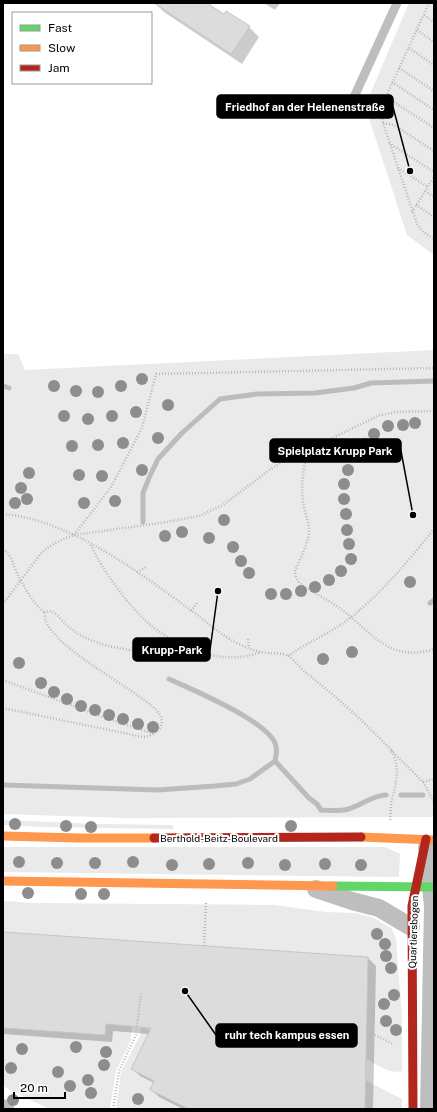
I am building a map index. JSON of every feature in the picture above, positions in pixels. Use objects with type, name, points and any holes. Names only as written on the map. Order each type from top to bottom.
[{"type":"main road","name":"Berthold-Beitz-Boulevard","points":[[3,836],[138,838],[374,837],[430,840]]},
{"type":"main road","points":[[3,881],[427,886]]},
{"type":"main road","name":"Quartiersbogen","points":[[413,1109],[412,906],[427,886]]},
{"type":"street","name":"Quartiersbogen","points":[[429,1109],[434,944],[427,886],[430,840]]},
{"type":"street","points":[[302,885],[379,908],[411,927]]},
{"type":"lane","points":[[349,108],[397,3]]},
{"type":"path","points":[[429,3],[392,82],[381,111],[383,123],[412,212],[419,228],[434,239]]},
{"type":"path","points":[[424,15],[434,22]]},
{"type":"path","points":[[417,30],[434,42]]},
{"type":"path","points":[[409,48],[434,65]]},
{"type":"path","points":[[399,68],[434,91]]},
{"type":"path","points":[[392,82],[434,110]]},
{"type":"path","points":[[386,97],[434,128]]},
{"type":"path","points":[[383,123],[394,125],[434,151]]},
{"type":"path","points":[[389,142],[434,172]]},
{"type":"path","points":[[397,167],[428,187]]},
{"type":"path","points":[[412,212],[434,177]]},
{"type":"path","points":[[425,191],[434,197]]},
{"type":"path","points":[[416,205],[434,217]]},
{"type":"path","points":[[74,535],[111,487],[142,428],[156,374],[434,368]]},
{"type":"path","points":[[3,604],[42,552],[56,543],[74,535],[199,516],[223,505],[274,467],[383,414],[434,411]]},
{"type":"path","points":[[308,450],[302,485],[302,496],[308,521],[309,534],[295,574],[298,581],[312,592],[338,606],[391,648],[409,652],[423,652],[434,649]]},
{"type":"path","points":[[3,514],[24,517],[49,524],[74,535],[137,572],[231,640],[261,652],[288,656],[331,692],[378,736],[423,782],[428,788],[434,802]]},
{"type":"path","points":[[288,656],[352,617],[389,581],[434,529]]},
{"type":"path","points":[[91,544],[95,555],[112,580],[144,620],[170,638],[205,654]]},
{"type":"path","points":[[3,549],[9,555],[34,602],[45,613],[46,620],[52,631],[65,645],[157,710],[161,717],[161,724],[159,730],[154,734],[143,737],[3,708]]},
{"type":"path","points":[[137,572],[146,567]]},
{"type":"path","points":[[191,611],[197,603]]},
{"type":"path","points":[[45,613],[49,611],[54,613],[85,638],[114,647],[143,652],[186,655],[205,654],[222,656],[251,656],[261,652]]},
{"type":"path","points":[[248,639],[249,648]]},
{"type":"path","points":[[3,680],[100,716],[154,734]]},
{"type":"path","points":[[390,817],[391,802],[396,789],[395,758],[391,750]]},
{"type":"path","points":[[423,782],[434,779]]},
{"type":"path","points":[[204,908],[204,946]]},
{"type":"path","points":[[113,1109],[119,1071],[136,1035],[141,993]]},
{"type":"path","points":[[367,1031],[413,1053]]},
{"type":"shaded area","points":[[409,3],[434,3],[434,255],[407,235],[365,106]]},
{"type":"shaded area","points":[[434,350],[434,817],[126,818],[3,814],[3,354],[18,354],[25,370]]},
{"type":"shaded area","points":[[3,820],[96,824],[173,825],[173,829],[3,825]]},
{"type":"shaded area","points":[[3,847],[385,847],[400,854],[399,877],[3,872]]},
{"type":"shaded area","points":[[3,901],[35,903],[274,905],[326,912],[355,913],[372,917],[391,928],[396,939],[402,1017],[402,1071],[393,1072],[366,1059],[368,957],[3,932]]},
{"type":"shaded area","points":[[106,1024],[132,1026],[131,1040],[116,1071],[110,1109],[49,1109],[3,1086],[3,1028]]},
{"type":"shaded area","points":[[141,1027],[150,1030],[154,1081],[150,1090],[189,1109],[116,1109],[121,1072],[140,1035]]},
{"type":"shaded area","points":[[365,1080],[402,1099],[402,1109],[365,1108]]},
{"type":"building","points":[[154,3],[207,3],[224,14],[226,11],[250,26],[231,54]]},
{"type":"building","points":[[3,932],[368,957],[365,1109],[189,1109],[150,1090],[154,1081],[131,1069],[151,1028],[106,1024],[105,1035],[3,1028]]},
{"type":"waterway","points":[[143,522],[143,493],[158,459],[182,433],[220,399],[257,394],[315,393],[354,388],[371,383],[434,381]]},
{"type":"waterway","points":[[3,386],[9,388]]},
{"type":"waterway","points":[[430,603],[434,600]]},
{"type":"waterway","points":[[3,785],[158,790],[215,786],[236,784],[250,779],[275,761],[277,750],[275,743],[269,734],[258,725],[227,706],[169,679]]},
{"type":"waterway","points":[[275,761],[321,810],[349,809],[375,797],[386,795]]},
{"type":"waterway","points":[[401,795],[423,795]]},
{"type":"traffic: fast","points":[[333,886],[434,887]]},
{"type":"traffic: slow","points":[[3,836],[154,838]]},
{"type":"traffic: slow","points":[[361,837],[434,840]]},
{"type":"traffic: slow","points":[[3,881],[333,886]]},
{"type":"traffic: jam","points":[[154,838],[361,837]]},
{"type":"traffic: jam","points":[[413,1109],[412,906],[426,839]]},
{"type":"place","name":"Friedhof an der Helenenstraße","points":[[410,171]]},
{"type":"place","name":"Spielplatz Krupp Park","points":[[413,515]]},
{"type":"place","name":"Krupp-Park","points":[[218,591]]},
{"type":"place","name":"ruhr tech kampus essen","points":[[185,991]]}]
